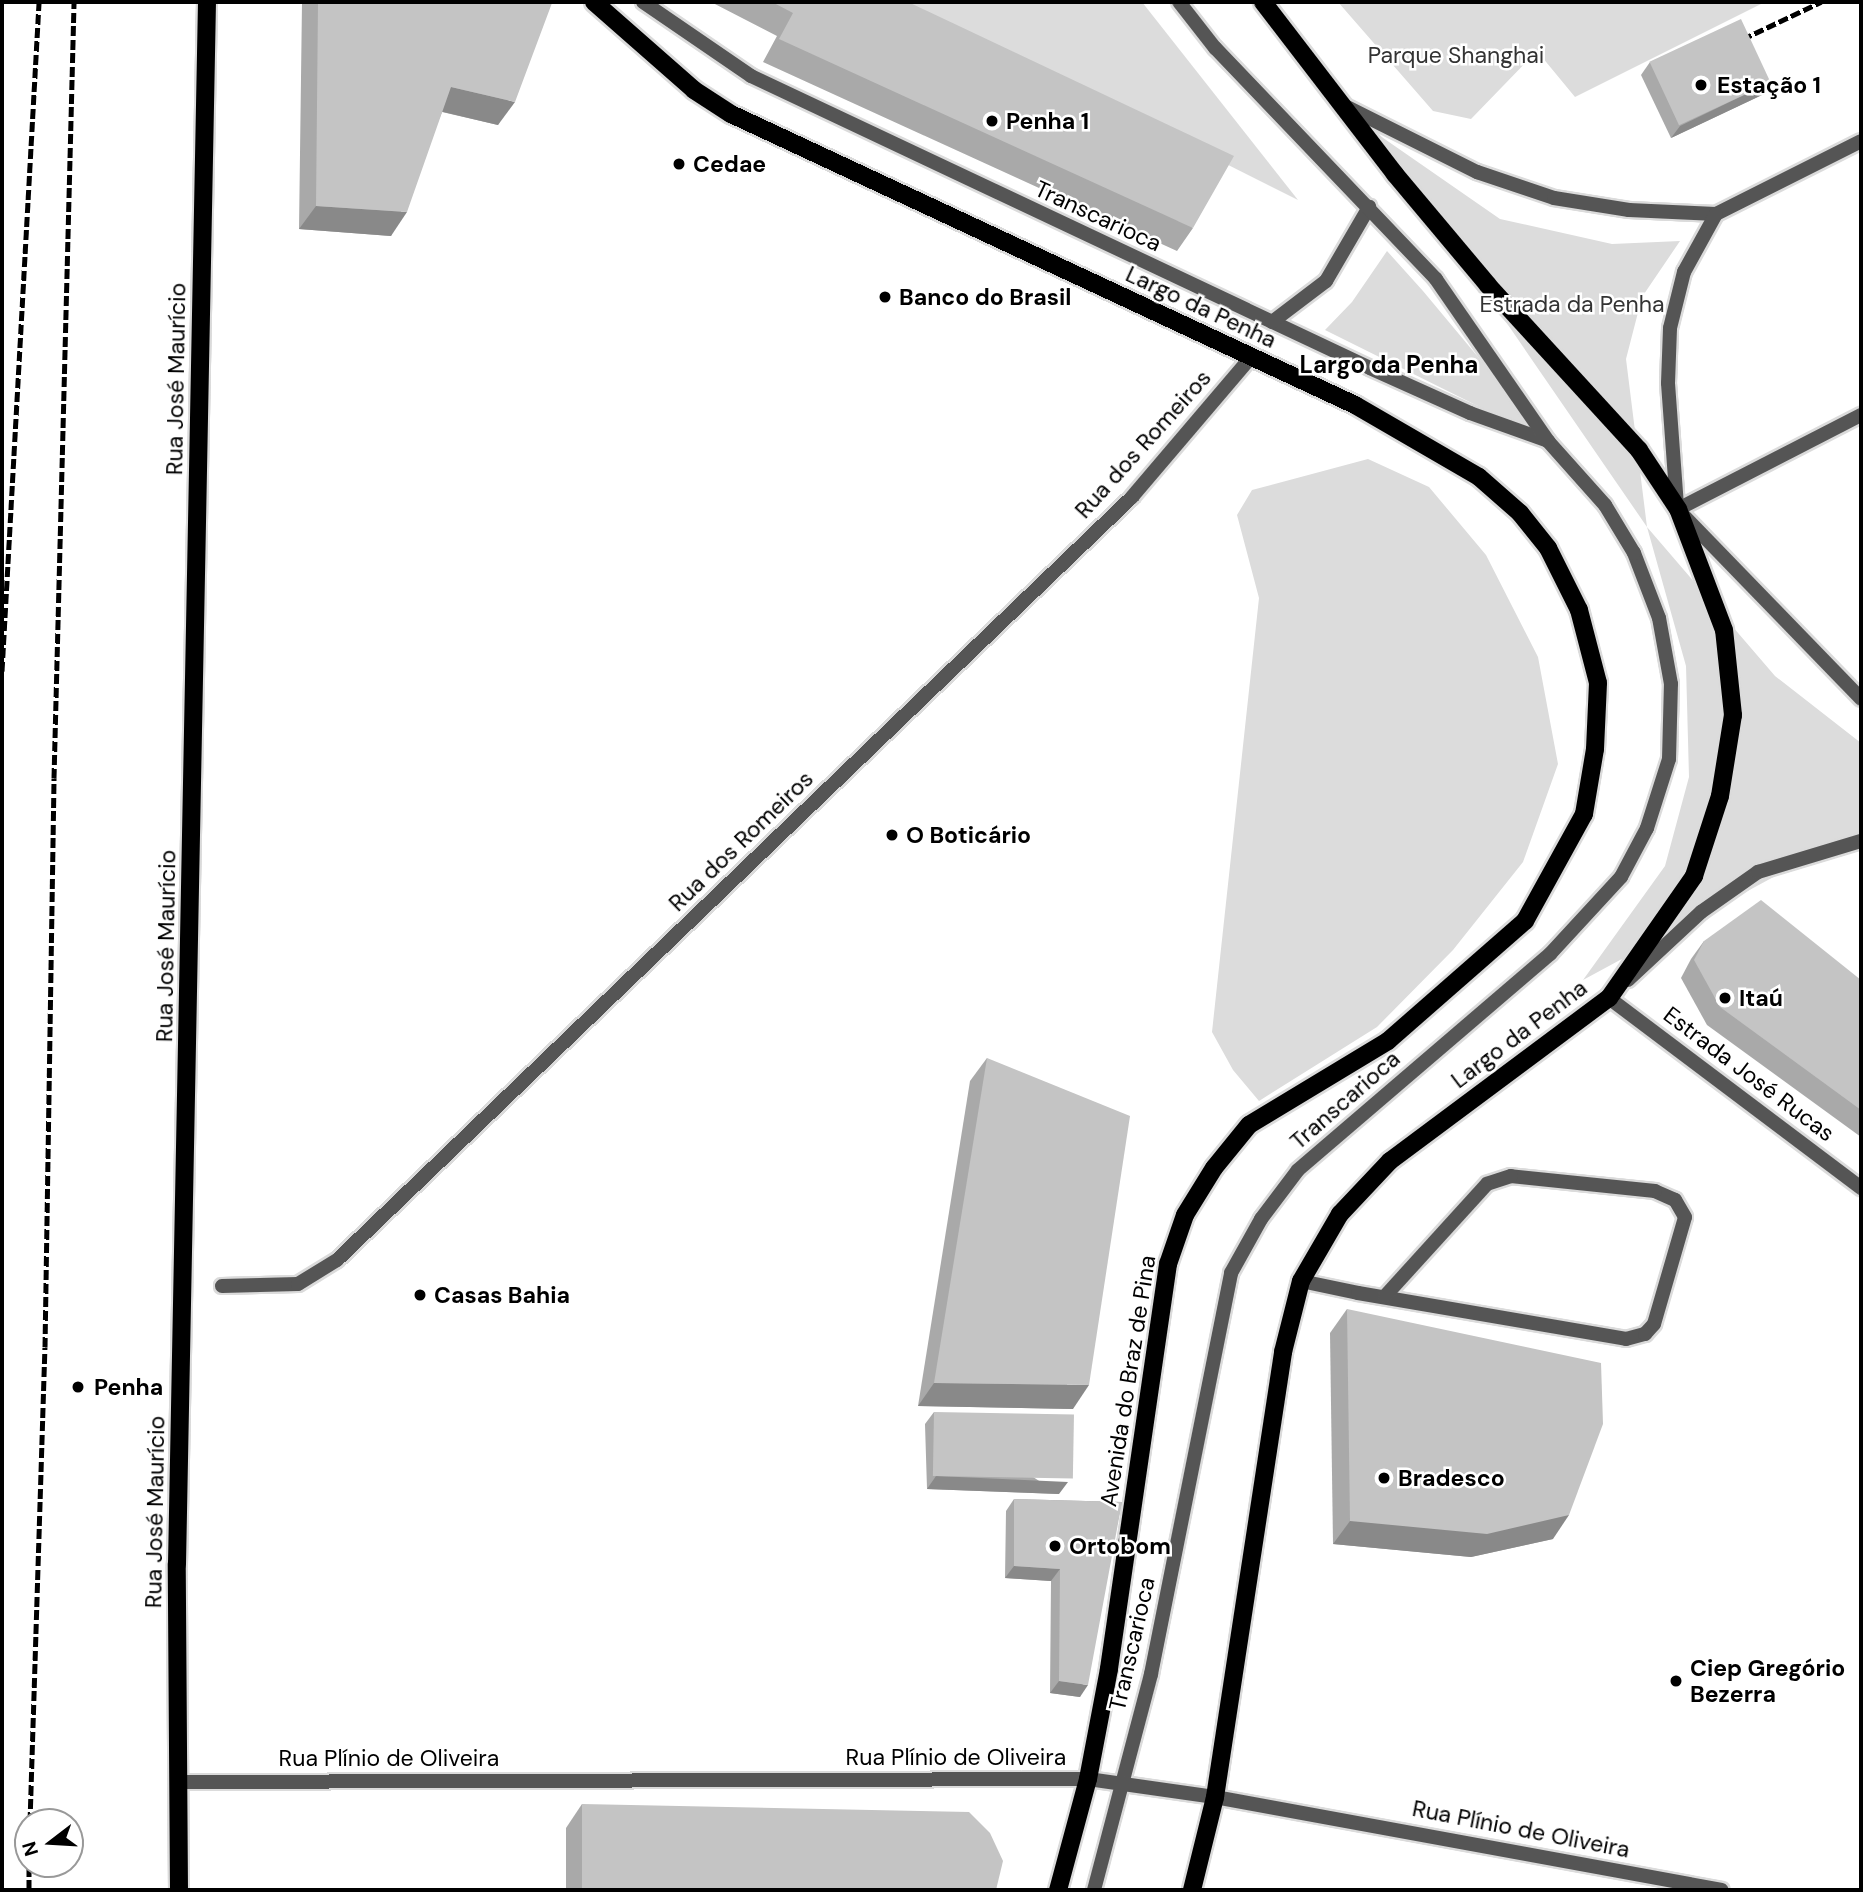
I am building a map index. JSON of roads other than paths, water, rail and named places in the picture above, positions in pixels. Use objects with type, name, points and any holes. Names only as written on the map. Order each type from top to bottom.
[{"type":"main road","name":"Rua José Maurício","points":[[179,1890],[177,1564],[207,2]]},
{"type":"main road","name":"Largo da Penha","points":[[594,2],[694,90],[731,114],[1251,357],[1431,446],[1479,477],[1520,513],[1548,548],[1579,610],[1598,682],[1595,750],[1584,814],[1552,874]]},
{"type":"main road","name":"Largo da Penha","points":[[1263,2],[1488,285],[1639,450],[1678,509],[1724,629],[1733,715],[1720,796],[1694,876],[1609,998],[1390,1161],[1340,1214],[1301,1281]]},
{"type":"main road","name":"Avenida do Braz de Pina","points":[[1058,1890],[1088,1779],[1122,1594],[1168,1264],[1185,1215],[1214,1168],[1249,1125],[1388,1041],[1525,921],[1552,874]]},
{"type":"main road","points":[[1192,1890],[1215,1797],[1283,1352],[1301,1281]]},
{"type":"street","name":"Transcarioca","points":[[643,2],[751,76],[1470,413],[1548,441]]},
{"type":"street","name":"Transcarioca","points":[[1094,1890],[1153,1661],[1231,1273],[1255,1230],[1298,1170],[1550,954],[1598,904],[1621,877],[1647,828],[1669,759],[1671,684],[1659,618],[1634,553],[1605,505],[1548,441],[1461,309],[1369,207],[1215,48],[1179,2]]},
{"type":"street","name":"Largo da Penha","points":[[1345,106],[1476,172],[1554,198],[1629,210],[1716,214],[1684,272],[1670,328],[1668,383],[1678,509],[1861,699]]},
{"type":"street","points":[[1716,214],[1861,141]]},
{"type":"street","points":[[1272,322],[1326,281],[1369,207]]},
{"type":"street","name":"Rua dos Romeiros","points":[[222,1286],[298,1284],[337,1261],[1132,497],[1251,357]]},
{"type":"street","points":[[1678,509],[1861,415]]},
{"type":"street","points":[[1609,998],[1701,912],[1758,872],[1861,841]]},
{"type":"street","name":"Estrada José Rucas","points":[[1609,998],[1861,1188]]},
{"type":"street","points":[[1301,1281],[1385,1296],[1626,1339],[1645,1334],[1654,1324],[1685,1217],[1675,1200],[1655,1191],[1511,1176],[1487,1184],[1385,1296]]},
{"type":"street","name":"Rua Plínio de Oliveira","points":[[180,1782],[1088,1779],[1215,1797],[1722,1890]]},
{"type":"railway","points":[[2,671],[39,2]]},
{"type":"railway","points":[[30,1808],[45,1347],[54,778],[74,2]]},
{"type":"railway","points":[[1730,45],[1821,2]]},
{"type":"railway","points":[[29,1878],[29,1890]]},
{"type":"place","name":"Estação 1","points":[[1701,85]]},
{"type":"place","name":"Penha 1","points":[[992,121]]},
{"type":"place","name":"Cedae","points":[[679,164]]},
{"type":"place","name":"Banco do Brasil","points":[[885,297]]},
{"type":"place","name":"O Boticário","points":[[892,835]]},
{"type":"place","name":"Itaú","points":[[1725,998]]},
{"type":"place","name":"Casas Bahia","points":[[420,1295]]},
{"type":"place","name":"Penha","points":[[78,1387]]},
{"type":"place","name":"Bradesco","points":[[1384,1478]]},
{"type":"place","name":"Ortobom","points":[[1055,1546]]},
{"type":"place","name":"Ciep Gregório Bezerra","points":[[1676,1681]]},
{"type":"district","name":"Largo da Penha","points":[[1389,365]]},
{"type":"park label","name":"Parque Shanghai","points":[[1456,55]]},
{"type":"park label","name":"Estrada da Penha","points":[[1572,304]]}]
